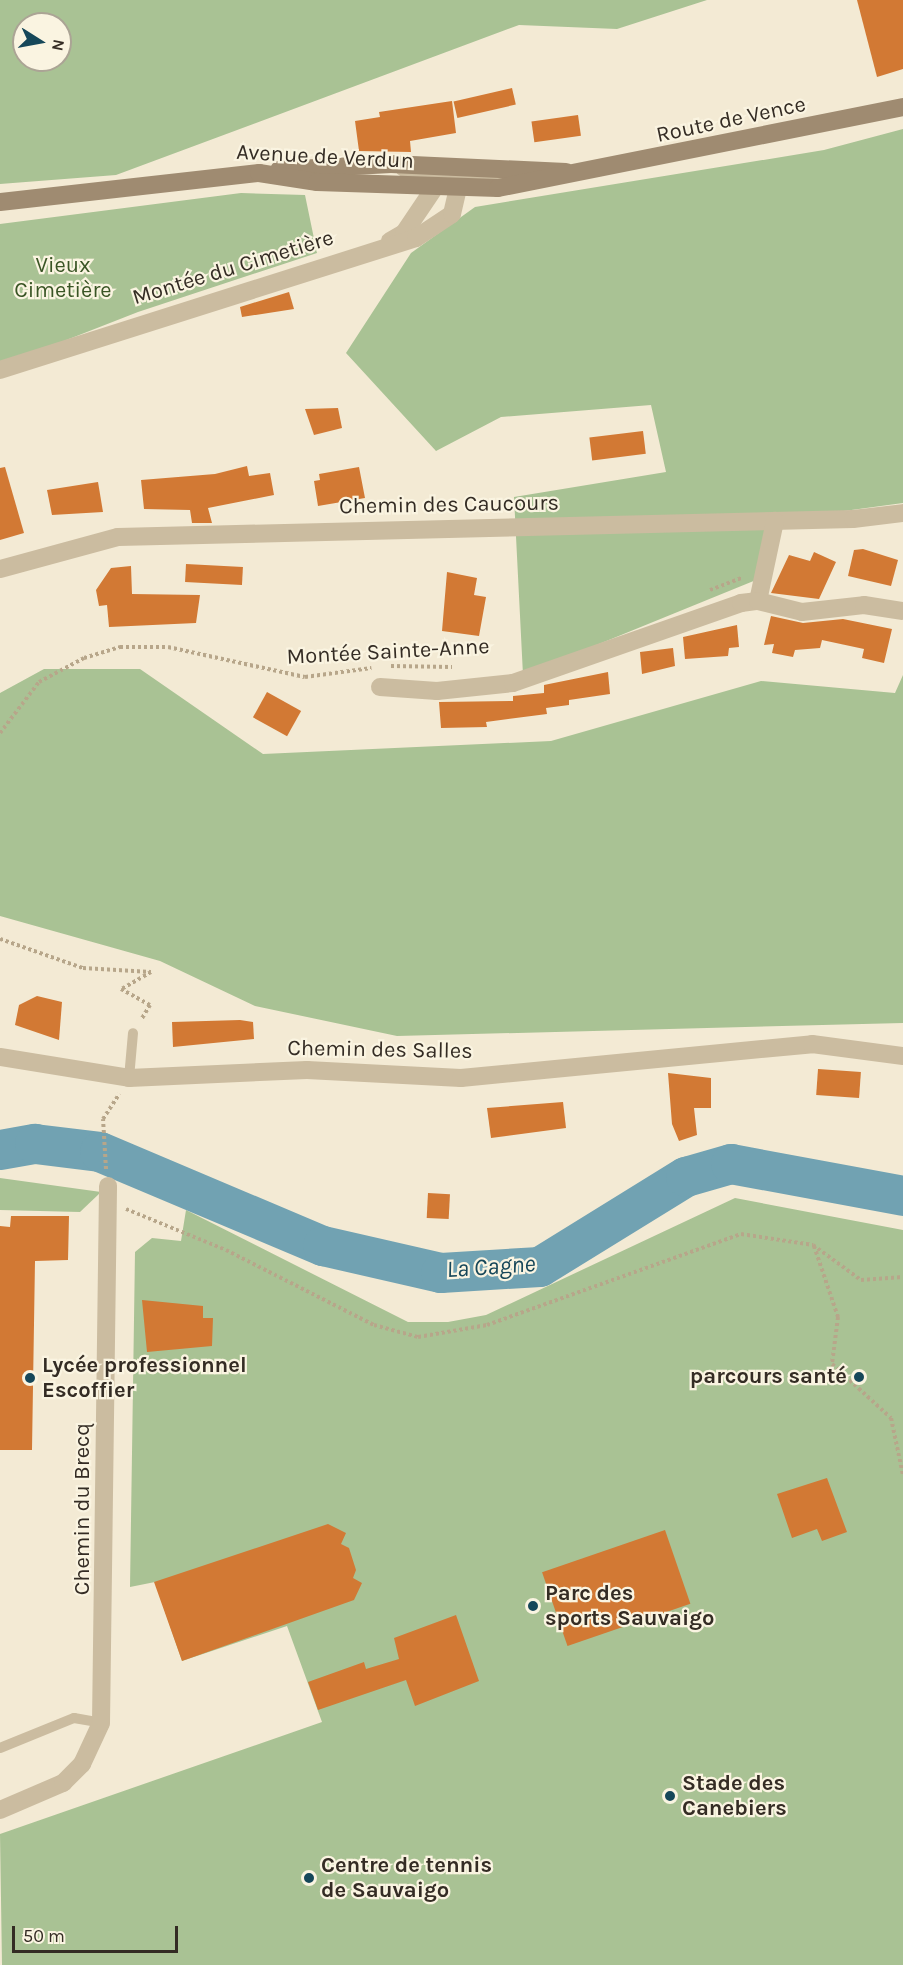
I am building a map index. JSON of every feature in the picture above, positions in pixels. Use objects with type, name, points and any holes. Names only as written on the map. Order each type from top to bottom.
[{"type":"main road","name":"Route de Vence","points":[[259,173],[391,165],[526,166],[567,172],[634,165],[903,107]]},
{"type":"main road","name":"Route de Vence","points":[[540,182],[567,172]]},
{"type":"main road","name":"Avenue de Verdun","points":[[0,202],[259,173],[317,182],[447,186],[540,182]]},
{"type":"street","name":"Route de Vence","points":[[391,165],[447,186],[526,166]]},
{"type":"street","name":"Montée du Cimetière","points":[[378,248],[405,233],[447,186]]},
{"type":"street","name":"Montée du Cimetière","points":[[0,370],[378,248],[416,238],[452,214],[447,186]]},
{"type":"street","name":"Chemin des Caucours","points":[[0,569],[118,537],[775,521],[903,513]]},
{"type":"street","points":[[758,601],[775,521]]},
{"type":"street","points":[[380,687],[494,687],[558,669],[714,608],[758,601],[802,612],[864,605],[902,612]]},
{"type":"street","name":"Chemin des Salles","points":[[0,1057],[129,1078],[307,1070],[461,1078],[812,1044],[903,1056]]},
{"type":"street","name":"Chemin du Brecq","points":[[0,1810],[63,1783],[82,1764],[101,1723],[107,1194]]},
{"type":"lane","points":[[129,1078],[133,1033]]},
{"type":"lane","points":[[0,1748],[74,1718],[101,1723]]},
{"type":"path","points":[[703,594],[764,573]]},
{"type":"path","name":"Montée Sainte-Anne","points":[[0,733],[11,726],[39,682],[120,647],[168,647],[305,677],[376,668]]},
{"type":"path","name":"Montée Sainte-Anne","points":[[387,666],[456,667]]},
{"type":"path","points":[[0,939],[82,968],[151,972],[121,989],[150,1005],[133,1033]]},
{"type":"path","points":[[129,1078],[103,1119],[107,1194],[226,1250],[374,1325],[418,1337],[487,1325],[741,1234],[813,1245],[861,1280],[903,1277]]},
{"type":"path","points":[[813,1245],[838,1317],[832,1364],[891,1418],[903,1475]]},
{"type":"green space","points":[[0,0],[707,0],[617,29],[519,25],[116,175],[0,184]]},
{"type":"green space","points":[[903,129],[903,503],[785,519],[766,576],[523,675],[514,497],[666,472],[651,405],[501,417],[436,451],[346,353],[411,253],[475,207],[824,150]]},
{"type":"green space","name":"Vieux Cimetière","points":[[241,193],[305,195],[317,253],[138,312],[0,366],[0,224]]},
{"type":"green space","points":[[44,669],[140,669],[263,754],[551,741],[761,681],[895,693],[903,675],[903,1023],[397,1036],[255,1006],[160,961],[0,916],[0,693]]},
{"type":"green space","points":[[0,1178],[101,1192],[80,1212],[0,1210]]},
{"type":"green space","name":"Parc des sports Sauvaigo","points":[[735,1198],[903,1230],[903,1965],[2,1965],[0,1834],[322,1722],[287,1626],[182,1661],[155,1582],[130,1587],[135,1252],[152,1238],[181,1241],[186,1210],[408,1322],[448,1322],[486,1315]]},
{"type":"building","points":[[857,0],[903,0],[903,69],[877,77]]},
{"type":"building","points":[[512,88],[516,105],[457,118],[454,101]]},
{"type":"building","points":[[452,101],[456,133],[410,141],[411,152],[359,151],[355,121],[380,117],[379,112]]},
{"type":"building","points":[[578,115],[581,136],[534,142],[531,122]]},
{"type":"building","points":[[289,292],[294,309],[242,317],[240,307]]},
{"type":"building","points":[[338,408],[342,428],[314,435],[305,409]]},
{"type":"building","points":[[643,431],[646,454],[592,460],[589,438]]},
{"type":"building","points":[[247,466],[249,476],[270,473],[274,495],[208,508],[212,523],[192,523],[190,510],[144,509],[141,480],[215,474]]},
{"type":"building","points":[[5,467],[24,533],[0,540],[0,468]]},
{"type":"building","points":[[359,467],[365,498],[318,506],[314,481],[320,480],[319,474]]},
{"type":"building","points":[[98,482],[103,512],[52,515],[47,490]]},
{"type":"building","points":[[863,549],[898,560],[891,586],[848,576],[854,550]]},
{"type":"building","points":[[814,552],[836,562],[819,599],[771,593],[789,555],[810,561]]},
{"type":"building","points":[[186,564],[243,567],[242,585],[185,582]]},
{"type":"building","points":[[131,566],[132,594],[200,595],[196,623],[109,627],[107,605],[99,606],[96,590],[111,568]]},
{"type":"building","points":[[447,572],[477,578],[474,595],[486,597],[479,636],[442,631]]},
{"type":"building","points":[[771,616],[803,623],[843,619],[892,629],[884,663],[862,658],[864,649],[822,640],[820,648],[795,650],[793,657],[772,653],[774,644],[764,645]]},
{"type":"building","points":[[737,625],[739,647],[729,648],[728,656],[685,659],[683,637]]},
{"type":"building","points":[[673,648],[675,666],[642,674],[640,652]]},
{"type":"building","points":[[608,672],[610,694],[569,700],[569,705],[546,708],[547,714],[486,722],[487,727],[441,728],[439,702],[513,701],[513,696],[544,693],[544,685]]},
{"type":"building","points":[[267,692],[301,711],[287,736],[253,717]]},
{"type":"building","points":[[37,996],[62,1002],[59,1040],[15,1025],[19,1005]]},
{"type":"building","points":[[240,1020],[253,1022],[254,1039],[173,1047],[172,1022]]},
{"type":"building","points":[[818,1069],[861,1072],[859,1098],[816,1095]]},
{"type":"building","points":[[668,1073],[711,1078],[711,1108],[694,1108],[697,1135],[679,1141],[672,1124]]},
{"type":"building","points":[[563,1102],[566,1128],[491,1138],[487,1108]]},
{"type":"building","points":[[428,1193],[450,1194],[449,1219],[427,1218]]},
{"type":"building","points":[[11,1216],[69,1216],[68,1260],[35,1261],[32,1450],[0,1450],[0,1226],[10,1227]]},
{"type":"building","points":[[142,1300],[203,1306],[203,1318],[213,1318],[212,1346],[147,1352]]},
{"type":"building","points":[[827,1478],[847,1532],[822,1541],[817,1529],[792,1538],[777,1494]]},
{"type":"building","points":[[328,1524],[346,1533],[341,1544],[349,1548],[356,1570],[353,1578],[362,1583],[354,1600],[182,1661],[154,1582]]},
{"type":"building","points":[[665,1530],[690,1604],[567,1646],[542,1572]]},
{"type":"building","points":[[456,1615],[479,1681],[415,1706],[406,1680],[318,1710],[308,1682],[364,1662],[366,1669],[399,1659],[394,1638]]},
{"type":"waterway","name":"La Cagne","points":[[0,1150],[35,1144],[100,1152],[323,1246],[441,1273],[540,1267],[686,1177],[731,1164],[903,1196]]},
{"type":"place","name":"parcours santé","points":[[859,1377]]},
{"type":"place","name":"Lycée professionnel Escoffier","points":[[30,1378]]},
{"type":"place","name":"Parc des sports Sauvaigo","points":[[533,1606]]},
{"type":"place","name":"Stade des Canebiers","points":[[670,1796]]},
{"type":"place","name":"Centre de tennis de Sauvaigo","points":[[309,1878]]}]
